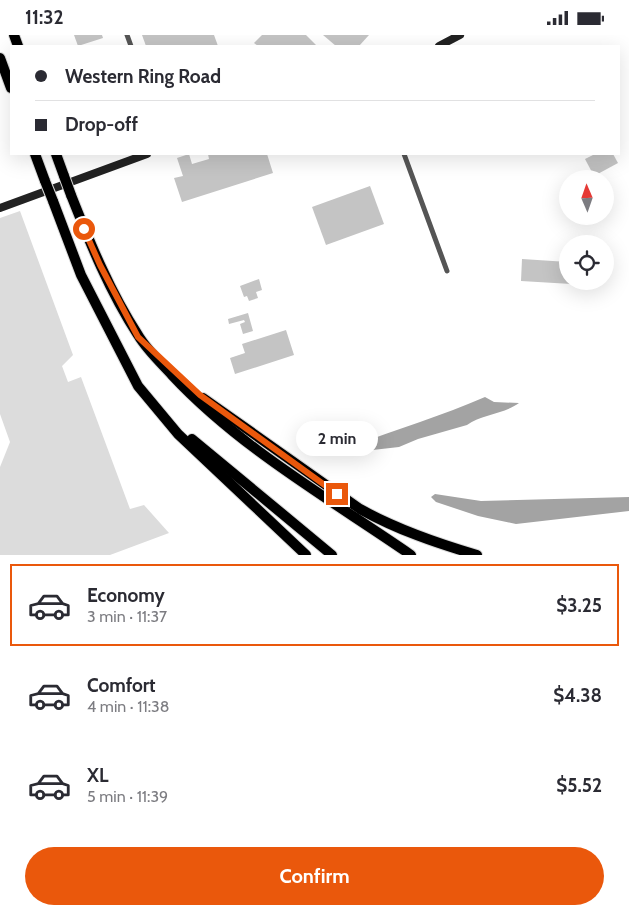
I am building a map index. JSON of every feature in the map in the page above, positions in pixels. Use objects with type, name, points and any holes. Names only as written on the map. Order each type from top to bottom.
[{"type":"highway","points":[[0,58],[10,85]]},
{"type":"highway","points":[[35,155],[81,275],[138,386],[178,434],[306,555]]},
{"type":"highway","points":[[56,155],[100,265],[138,337],[194,399],[227,426],[318,493],[411,555]]},
{"type":"highway","points":[[138,337],[206,400],[353,505],[396,528],[477,555]]},
{"type":"highway","points":[[119,349],[143,384],[183,430],[231,473],[332,555]]},
{"type":"street","points":[[441,45],[460,35]]},
{"type":"street","points":[[0,208],[144,155]]},
{"type":"street","points":[[404,155],[446,271]]},
{"type":"shaded area","points":[[20,211],[73,355],[62,366],[68,382],[81,377],[130,509],[144,505],[169,533],[110,555],[0,555],[0,467],[10,442],[0,414],[0,218]]},
{"type":"shaded area","points":[[485,397],[494,402],[519,403],[507,410],[479,418],[467,425],[418,439],[399,447],[346,453],[340,448],[353,446]]},
{"type":"shaded area","points":[[435,494],[481,501],[629,497],[629,511],[516,524],[478,516],[436,502],[431,497]]},
{"type":"building","points":[[74,35],[102,35],[103,38],[78,45]]},
{"type":"building","points":[[142,35],[214,35],[218,45],[146,45]]},
{"type":"building","points":[[262,35],[306,35],[316,45],[257,45],[254,43]]},
{"type":"building","points":[[323,35],[369,35],[360,45],[335,45]]},
{"type":"building","points":[[189,155],[192,164],[209,159],[208,155],[267,155],[273,173],[182,202],[174,178],[183,176],[177,158]]},
{"type":"building","points":[[593,155],[614,155],[618,163],[605,170],[591,170],[585,159]]},
{"type":"building","points":[[370,186],[384,224],[326,245],[312,207]]},
{"type":"building","points":[[522,259],[559,261],[559,283],[521,281]]},
{"type":"building","points":[[259,279],[262,290],[256,292],[258,298],[249,301],[247,296],[244,297],[240,286]]},
{"type":"building","points":[[248,313],[253,331],[243,334],[240,324],[245,322],[244,320],[229,324],[228,319]]},
{"type":"building","points":[[286,330],[294,355],[235,374],[230,358],[245,353],[242,344]]},
{"type":"route","points":[[84,229],[100,265],[138,337],[200,395],[232,420],[337,494]]}]
